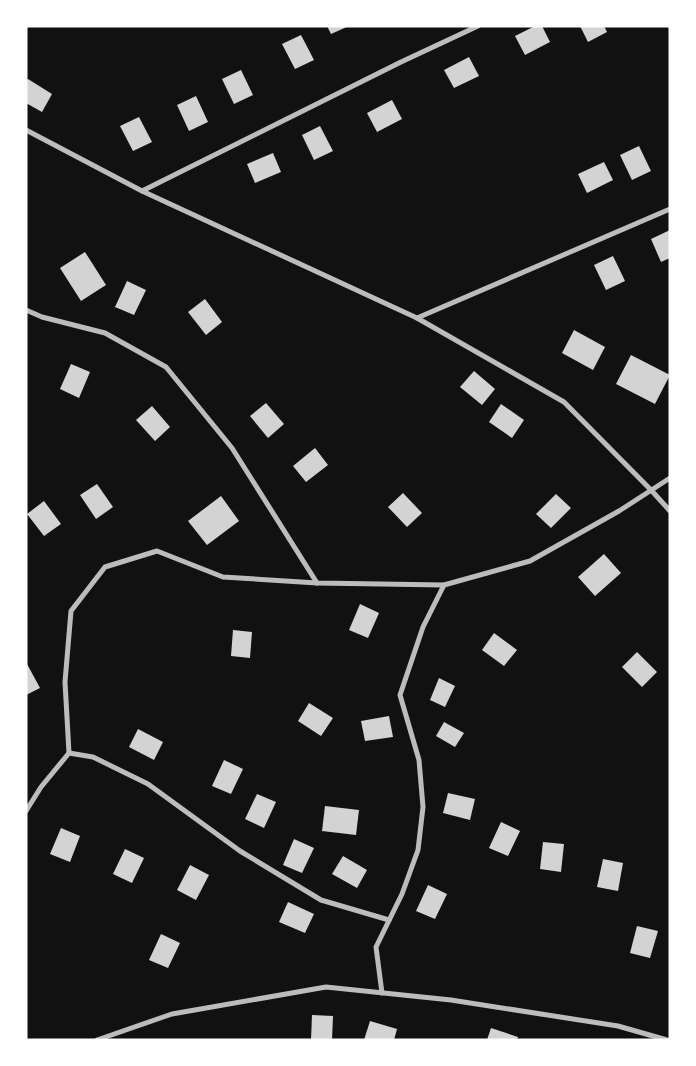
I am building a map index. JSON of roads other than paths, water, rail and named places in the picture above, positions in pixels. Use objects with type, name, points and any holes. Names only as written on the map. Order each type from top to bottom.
[{"type":"street","points":[[142,191],[401,62],[478,26]]},
{"type":"street","points":[[26,130],[142,191],[417,318],[564,402],[670,511]]},
{"type":"street","points":[[417,318],[670,209]]},
{"type":"street","points":[[26,310],[42,317],[105,333],[166,367],[232,448],[317,583]]},
{"type":"street","points":[[26,811],[69,753],[65,682],[71,611],[105,567],[158,551],[223,577],[317,583],[444,586],[530,561],[619,511],[670,478]]},
{"type":"street","points":[[382,993],[376,947],[402,894],[418,850],[423,807],[419,760],[400,695],[424,627],[444,586]]},
{"type":"street","points":[[69,753],[93,757],[148,784],[240,851],[321,900],[389,920]]},
{"type":"street","points":[[97,1040],[172,1014],[326,987],[451,1000],[618,1026],[667,1040]]}]
